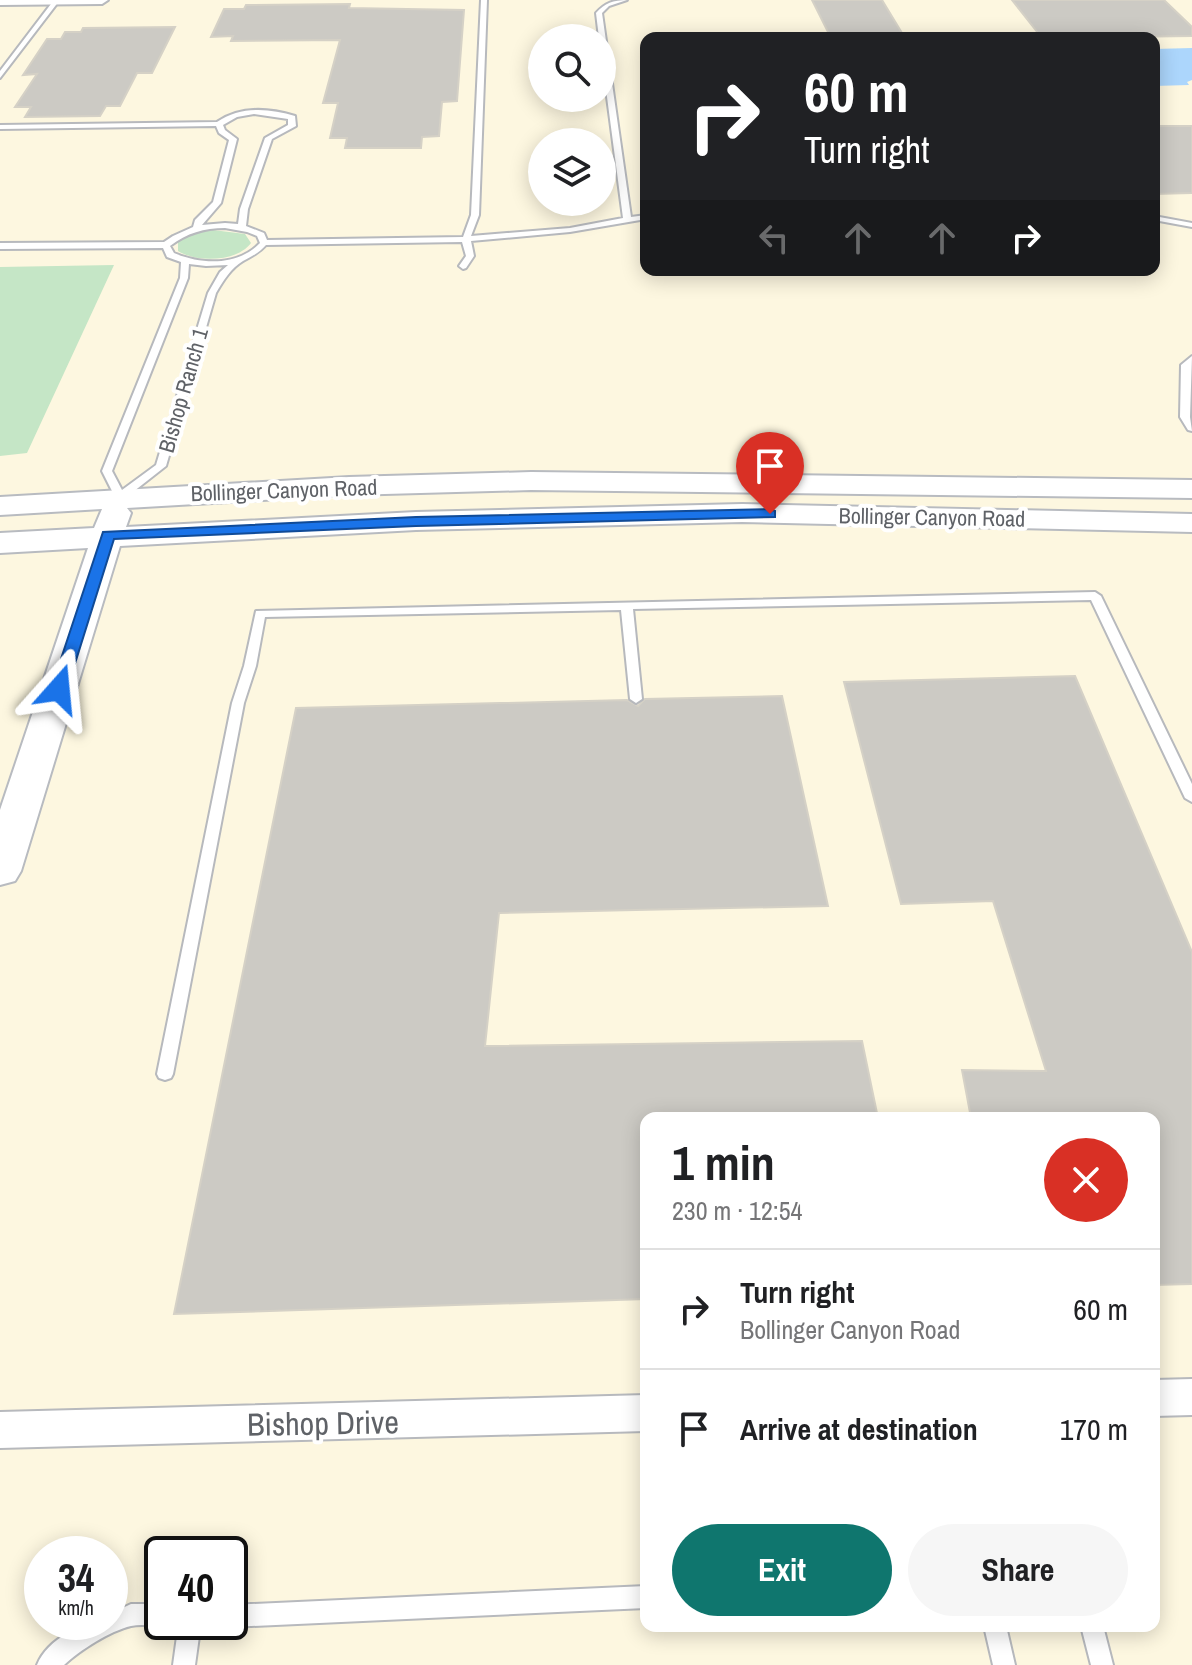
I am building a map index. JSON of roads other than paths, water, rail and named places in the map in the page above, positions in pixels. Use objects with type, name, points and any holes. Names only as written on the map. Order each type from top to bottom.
[{"type":"main road","name":"Bollinger Canyon Road","points":[[0,506],[120,497],[531,481],[1192,489]]},
{"type":"main road","points":[[0,871],[120,497]]},
{"type":"main road","name":"Bollinger Canyon Road","points":[[0,543],[416,521],[742,513],[1192,523]]},
{"type":"street","points":[[0,1],[102,0]]},
{"type":"street","points":[[1160,1398],[1192,1397]]},
{"type":"street","name":"Bishop Drive","points":[[0,1430],[640,1413]]},
{"type":"lane","points":[[463,266],[470,256],[466,239],[475,215],[484,0]]},
{"type":"lane","points":[[624,0],[607,5],[599,13],[627,218]]},
{"type":"lane","points":[[0,76],[56,1]]},
{"type":"lane","points":[[0,127],[219,124],[230,117],[252,112],[283,115],[294,122],[286,130],[269,138],[244,209],[242,227]]},
{"type":"lane","points":[[197,228],[198,222],[217,203],[233,139],[222,131],[219,124]]},
{"type":"lane","points":[[264,243],[466,239],[570,230],[640,217]]},
{"type":"lane","points":[[1160,219],[1192,225]]},
{"type":"lane","points":[[0,246],[166,245],[177,235],[197,228],[242,227],[261,235],[264,243]]},
{"type":"lane","points":[[166,245],[170,255],[185,261],[218,263],[240,259],[258,251],[264,243]]},
{"type":"lane","name":"Bishop Ranch 1","points":[[185,261],[184,278],[107,471],[120,497],[161,466],[212,293],[223,274],[240,259]]},
{"type":"lane","points":[[1192,359],[1186,365],[1185,417],[1192,428]]},
{"type":"lane","points":[[165,1074],[238,703],[250,666],[260,614],[1095,596],[1192,798]]},
{"type":"lane","points":[[627,606],[636,699]]},
{"type":"lane","points":[[248,1615],[640,1597]]},
{"type":"lane","points":[[48,1665],[73,1642],[131,1615],[144,1615]]},
{"type":"lane","points":[[996,1632],[1004,1665]]},
{"type":"lane","points":[[1094,1632],[1102,1665]]},
{"type":"lane","points":[[184,1665],[187,1640]]},
{"type":"water","points":[[1192,48],[1192,80],[1187,82],[1189,85],[1160,86],[1160,49]]}]
